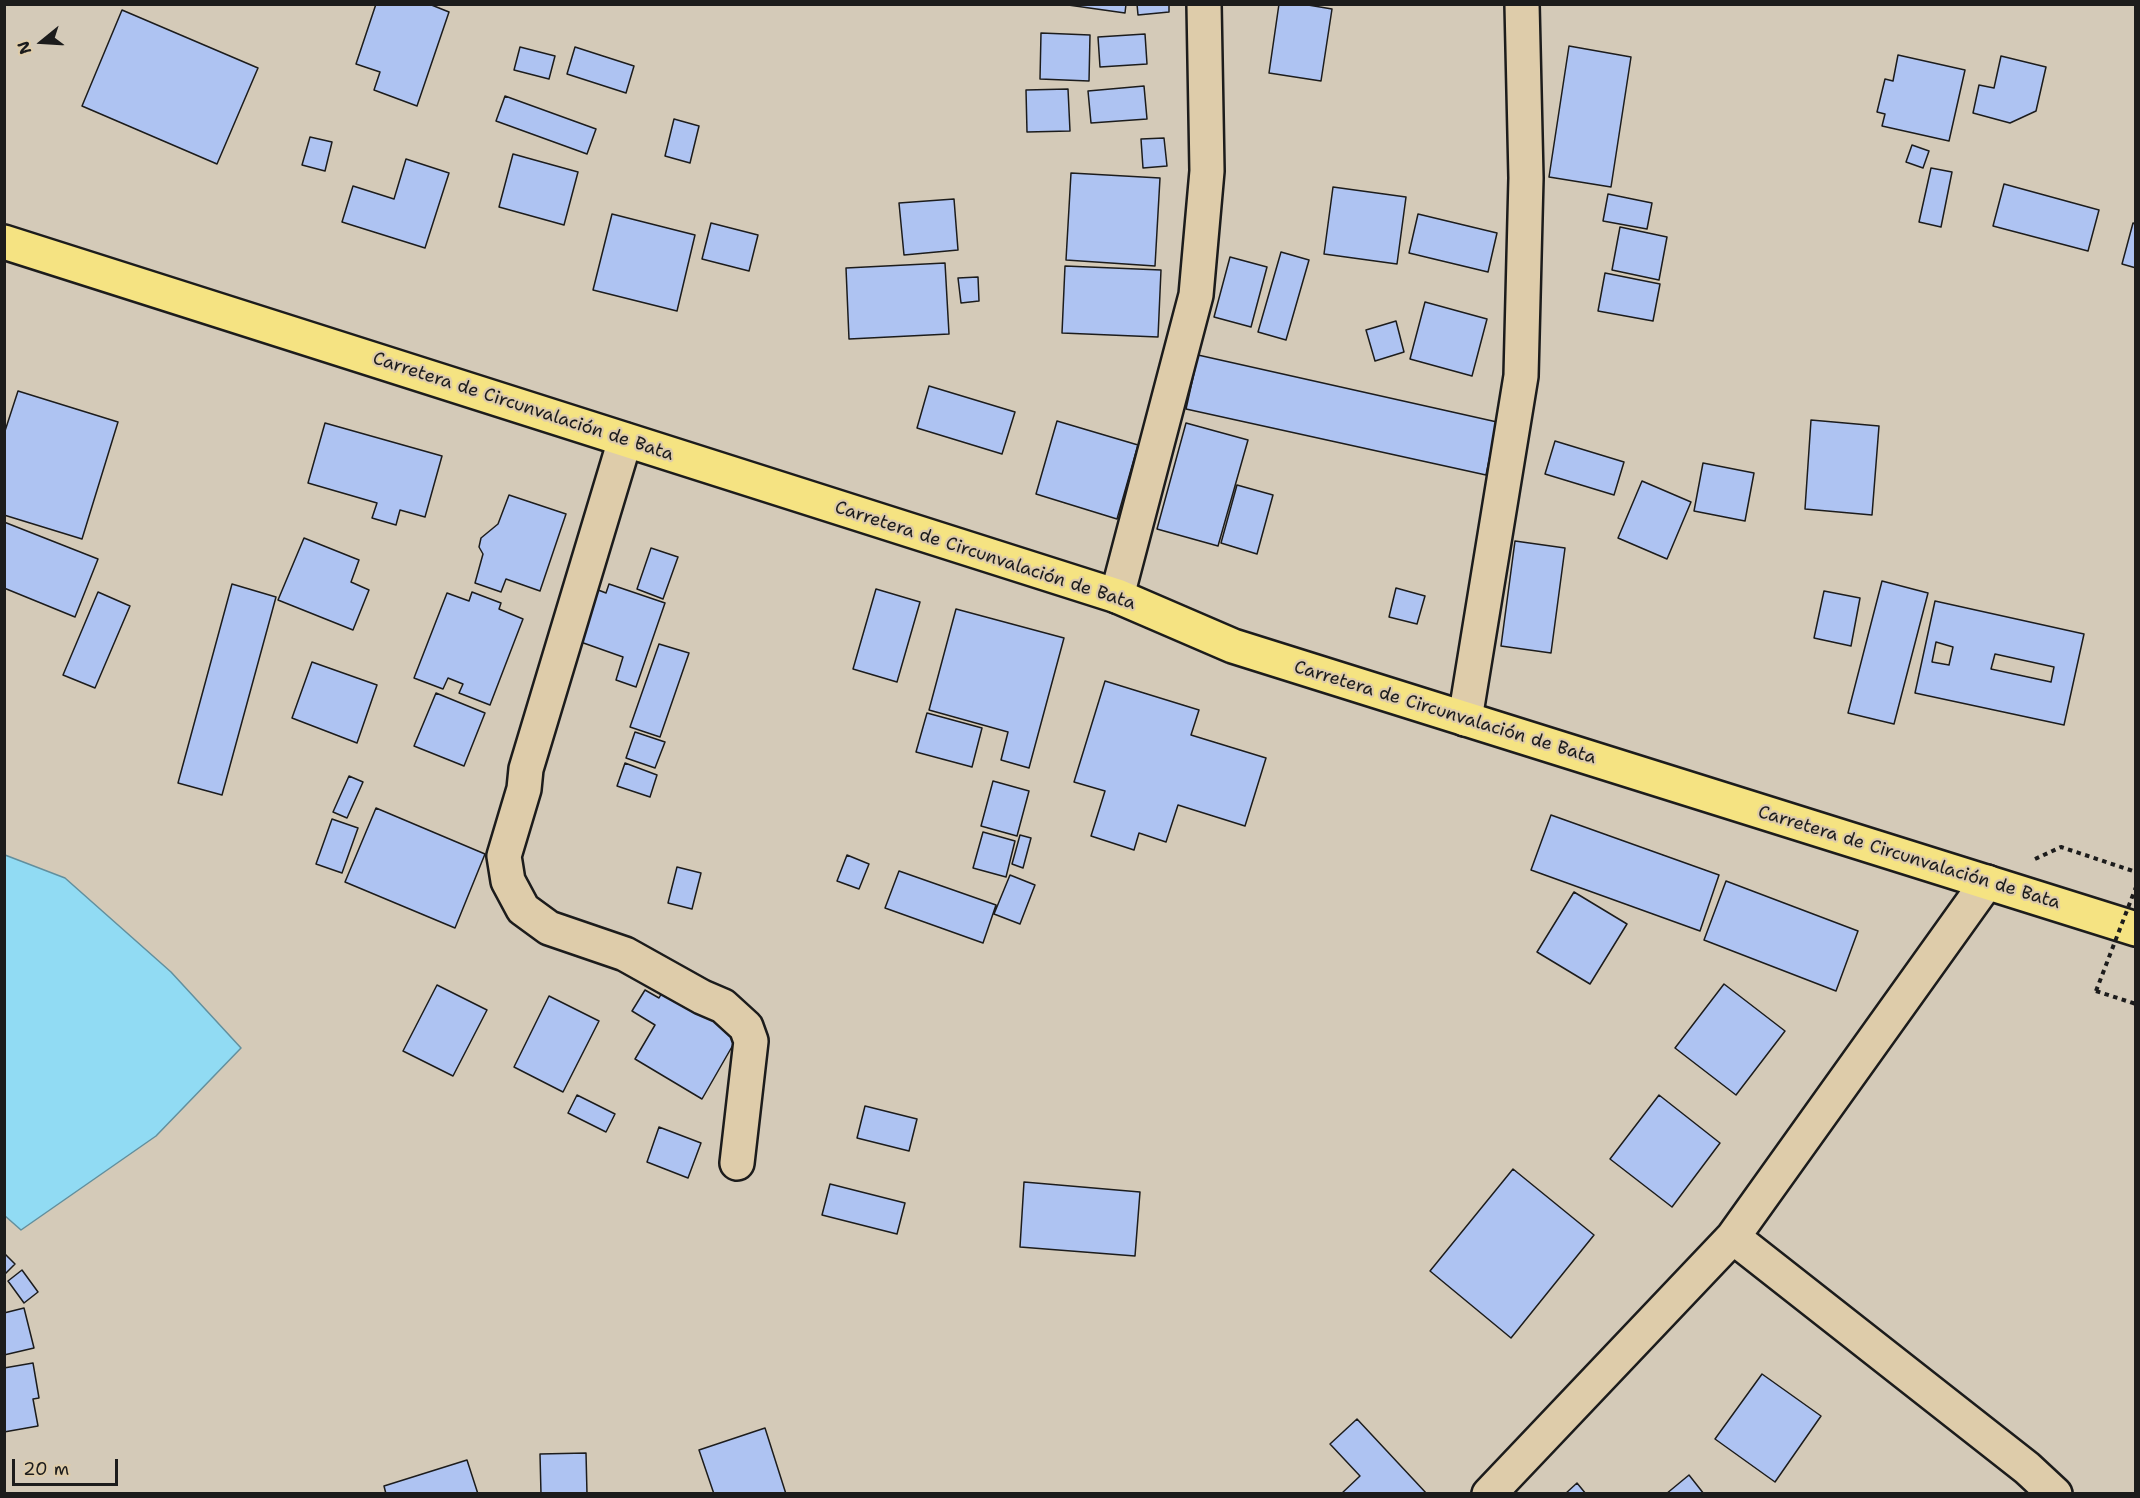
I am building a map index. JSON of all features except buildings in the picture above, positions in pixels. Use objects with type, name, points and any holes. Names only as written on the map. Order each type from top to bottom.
[{"type":"main road","name":"Carretera de Circunvalación de Bata","points":[[4,242],[1118,596],[1233,646],[2136,929]]},
{"type":"street","points":[[1118,596],[1196,295],[1207,171],[1204,4]]},
{"type":"street","points":[[1465,719],[1521,376],[1526,178],[1522,4]]},
{"type":"street","points":[[625,440],[526,769],[524,789],[504,855],[508,881],[523,909],[549,928],[625,954],[702,997],[723,1006],[746,1026],[751,1041],[737,1163]]},
{"type":"street","points":[[1489,1494],[1733,1237],[1987,882]]},
{"type":"street","points":[[1733,1237],[2027,1468],[2055,1494]]},
{"type":"path","points":[[2061,847],[2136,872]]},
{"type":"path","points":[[2136,887],[2096,991],[2136,1004]]},
{"type":"water","points":[[5,855],[65,878],[171,972],[241,1048],[156,1136],[21,1230],[4,1215]]}]
